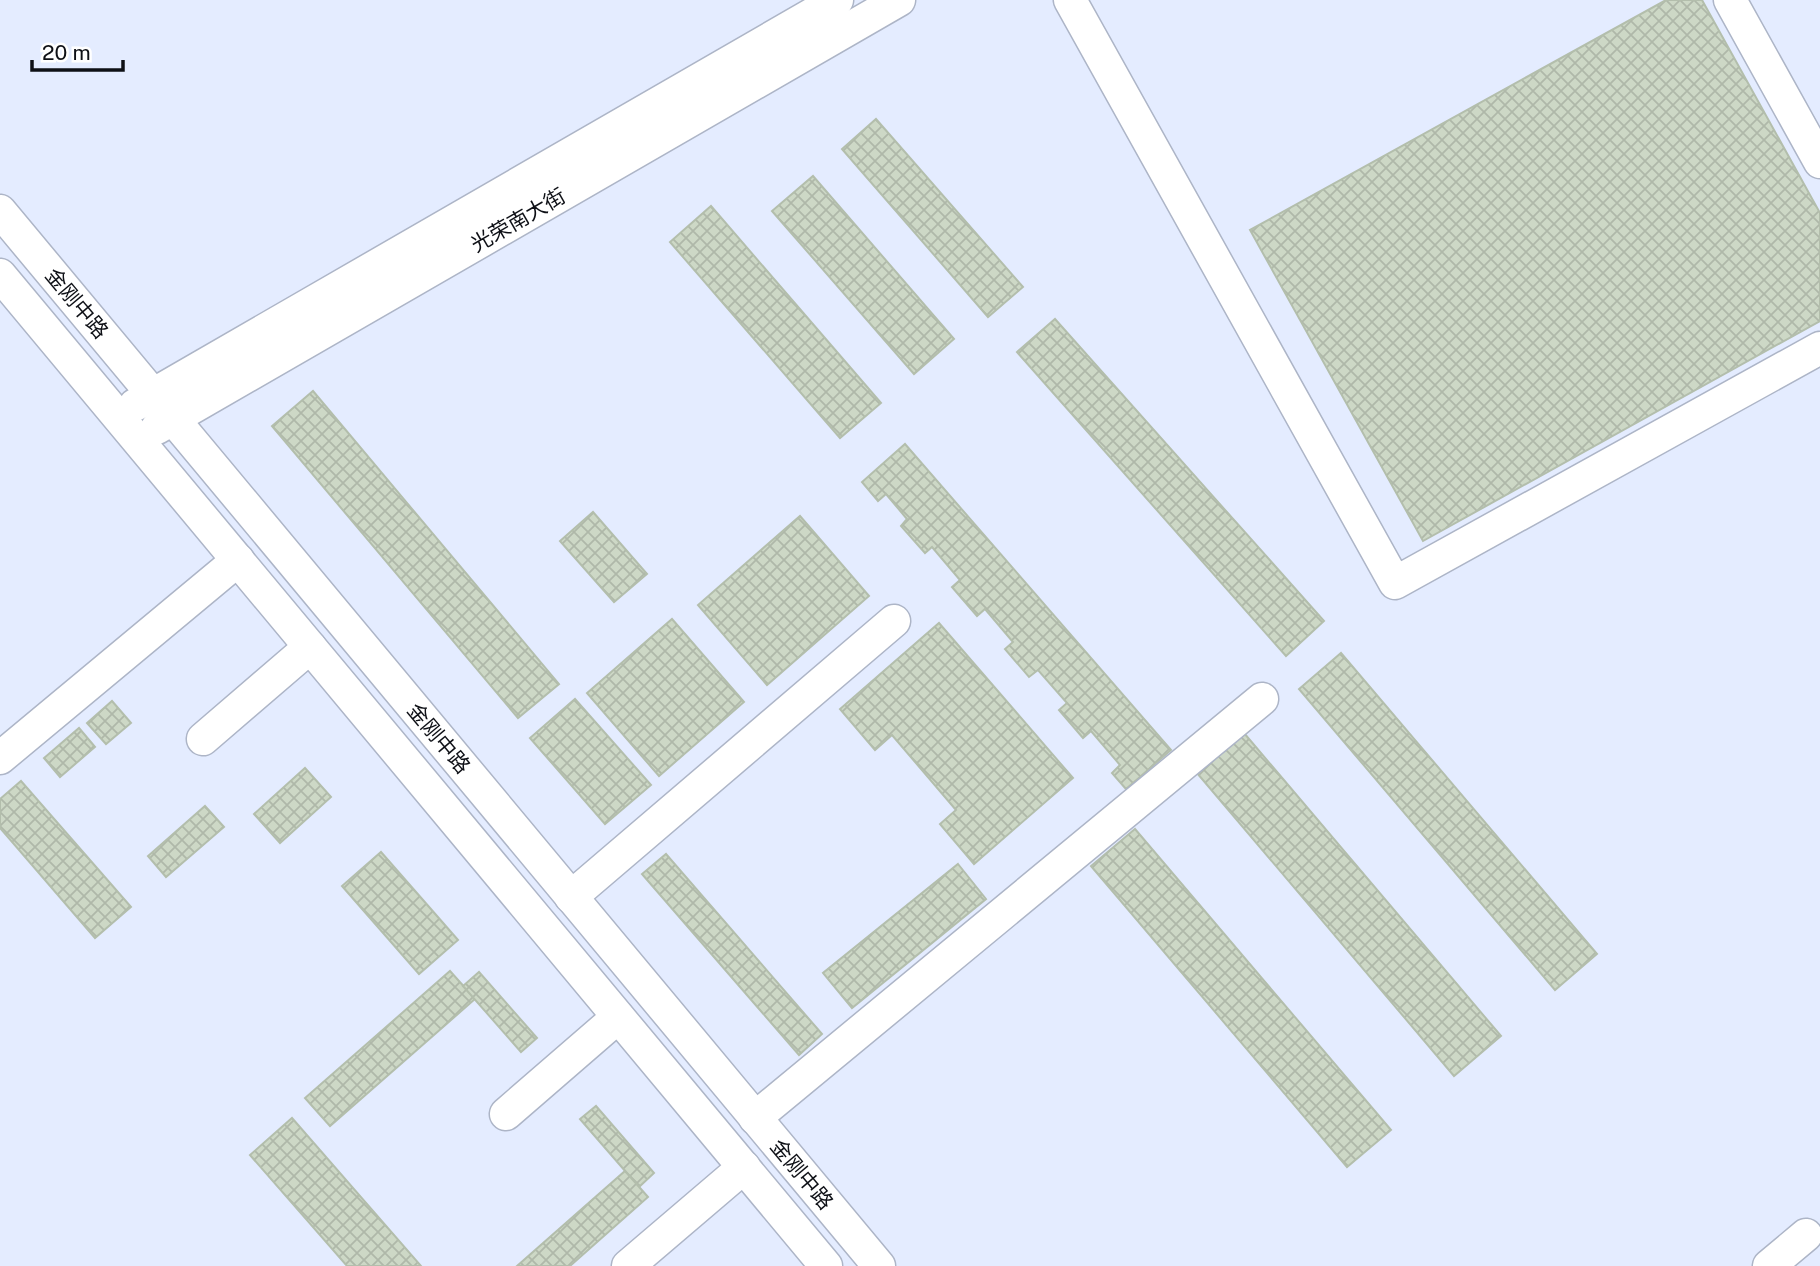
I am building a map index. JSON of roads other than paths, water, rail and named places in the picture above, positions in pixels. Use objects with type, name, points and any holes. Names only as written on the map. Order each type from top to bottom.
[{"type":"street","name":"光荣南大街","points":[[117,415],[836,0]]},
{"type":"street","name":"光荣南大街","points":[[138,440],[899,0]]},
{"type":"street","points":[[1070,0],[1395,583],[1820,348]]},
{"type":"street","points":[[1730,0],[1820,162]]},
{"type":"street","name":"金刚中路","points":[[0,211],[879,1266]]},
{"type":"street","name":"金刚中路","points":[[0,275],[826,1266]]},
{"type":"street","points":[[0,758],[238,560]]},
{"type":"street","points":[[571,897],[894,621]]},
{"type":"street","points":[[203,739],[310,647]]},
{"type":"street","points":[[755,1118],[1262,699]]},
{"type":"street","points":[[506,1114],[618,1017]]},
{"type":"street","points":[[628,1266],[744,1167]]},
{"type":"street","points":[[1769,1266],[1806,1236]]}]
